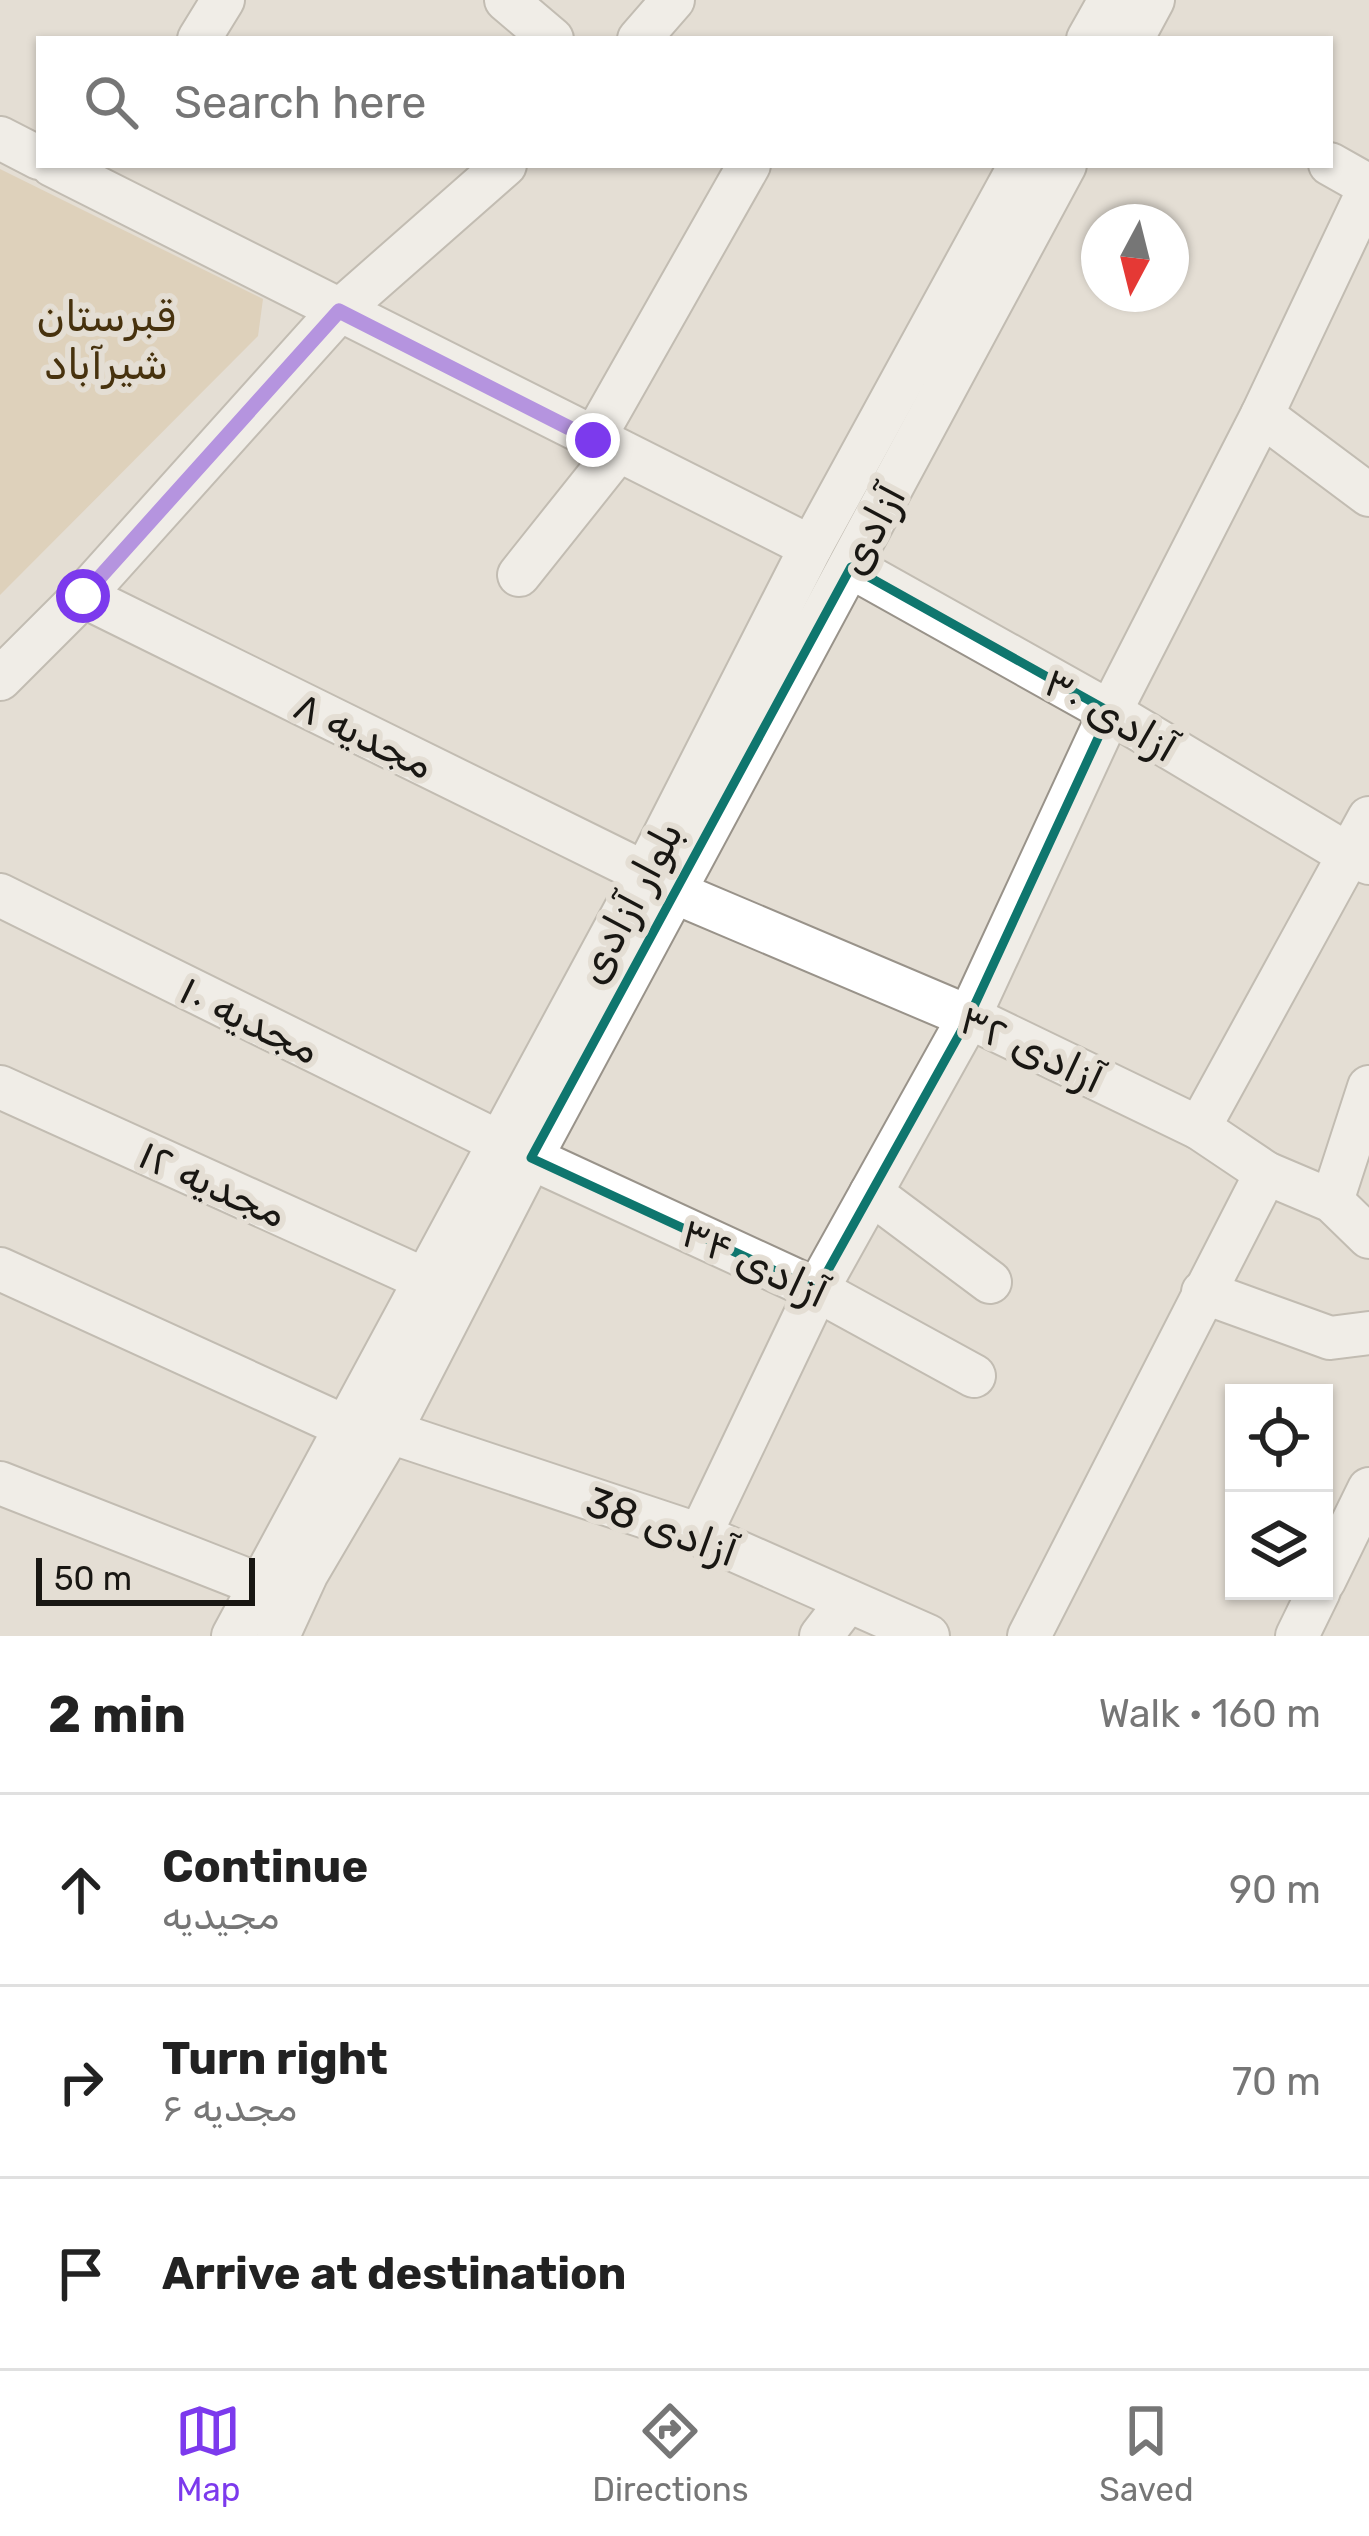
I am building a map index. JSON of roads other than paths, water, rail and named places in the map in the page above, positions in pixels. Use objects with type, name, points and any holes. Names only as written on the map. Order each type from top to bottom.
[{"type":"street","points":[[201,36],[223,0]]},
{"type":"street","points":[[506,0],[548,36]]},
{"type":"street","points":[[642,36],[673,0]]},
{"type":"street","points":[[1090,36],[1110,0]]},
{"type":"street","points":[[1134,36],[1154,0]]},
{"type":"street","points":[[0,138],[36,156]]},
{"type":"street","points":[[700,1535],[817,1290],[969,1017],[1110,712],[1262,415],[1369,188],[1333,166]]},
{"type":"street","points":[[66,168],[111,178],[339,311],[811,547]]},
{"type":"street","points":[[0,679],[83,596],[339,311],[502,168]]},
{"type":"street","points":[[519,575],[605,446],[747,168]]},
{"type":"street","name":"بلوار آزادی","points":[[278,1636],[307,1573],[390,1432],[515,1150],[660,882],[811,547],[994,255],[1018,168]]},
{"type":"street","name":"آزادی","points":[[660,882],[851,568],[994,255],[1063,168]]},
{"type":"street","points":[[1262,415],[1369,495]]},
{"type":"street","name":"آزادی ۳۰","points":[[851,568],[1362,845]]},
{"type":"street","name":"مجدیه ۸","points":[[83,596],[660,882]]},
{"type":"street","points":[[1199,1128],[1362,845]]},
{"type":"street","name":"آزادی ۳۲","points":[[660,882],[969,1017],[1199,1128],[1266,1173],[1332,1201],[1369,1237]]},
{"type":"street","name":"مجدیه ۱۰","points":[[0,896],[515,1150]]},
{"type":"street","name":"مجدیه ۱۲","points":[[0,1087],[426,1280]]},
{"type":"street","points":[[1332,1201],[1369,1087]]},
{"type":"street","name":"بلوار آزادی","points":[[233,1636],[426,1280],[515,1150]]},
{"type":"street","name":"آزادی ۳۴","points":[[515,1150],[817,1290],[974,1376]]},
{"type":"street","points":[[1029,1636],[1266,1173]]},
{"type":"street","points":[[871,1193],[990,1282]]},
{"type":"street","name":"آزادی 38","points":[[0,1269],[346,1427],[390,1432],[700,1535],[928,1636]]},
{"type":"street","points":[[1203,1292],[1330,1338],[1369,1333]]},
{"type":"street","points":[[0,1483],[260,1586]]},
{"type":"street","points":[[1333,1563],[1369,1489]]},
{"type":"street","points":[[1297,1636],[1315,1600]]},
{"type":"street","points":[[820,1636],[848,1601]]},
{"type":"park label","name":"قبرستان شیرآباد","points":[[106,340]]}]
